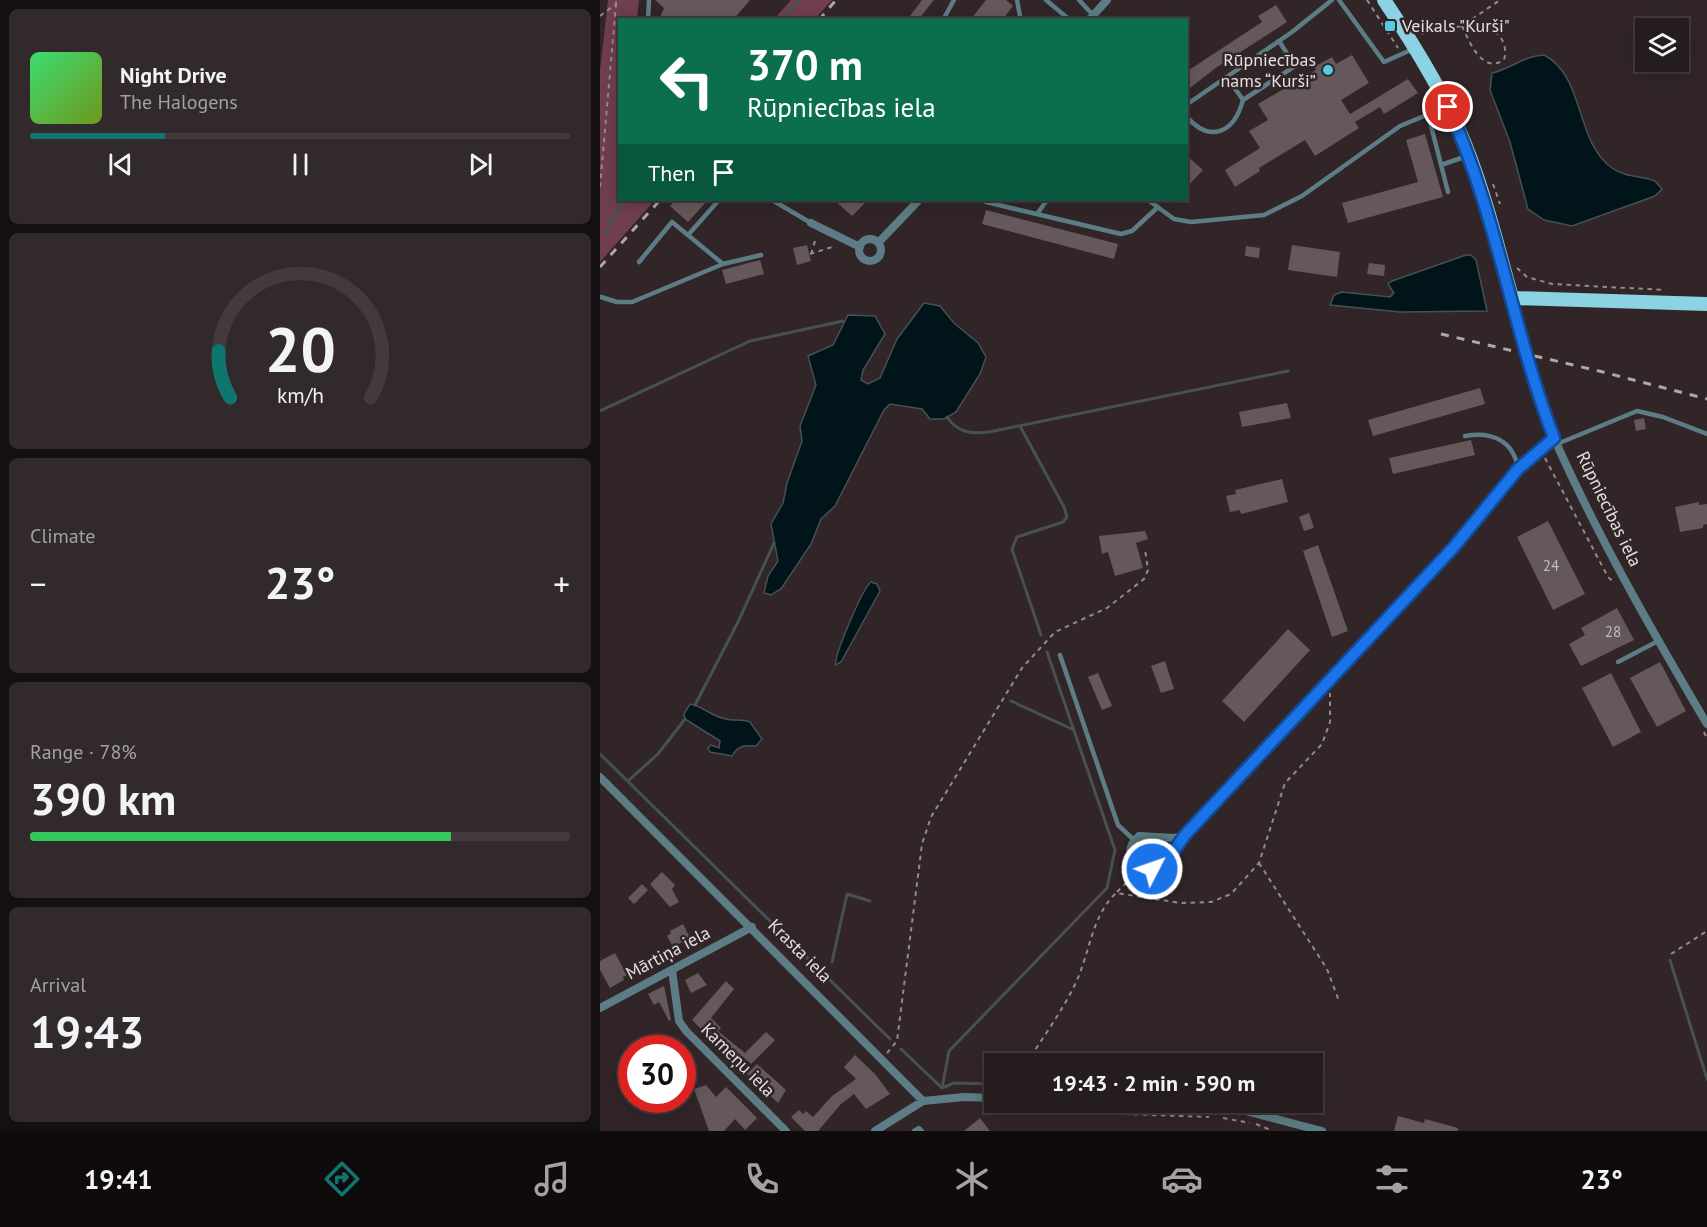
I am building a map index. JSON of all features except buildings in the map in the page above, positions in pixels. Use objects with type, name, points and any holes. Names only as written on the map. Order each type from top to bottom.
[{"type":"main road","name":"Rūpniecības iela","points":[[1384,0],[1418,41],[1469,155],[1494,230],[1512,298]]},
{"type":"main road","points":[[1512,298],[1707,304]]},
{"type":"street","points":[[1091,17],[1107,0]]},
{"type":"street","points":[[879,242],[918,201]]},
{"type":"street","points":[[811,223],[860,247]]},
{"type":"street","points":[[860,247],[868,239],[879,242]]},
{"type":"street","points":[[860,247],[862,257],[873,260],[881,253],[879,242]]},
{"type":"street","name":"Rūpniecības iela","points":[[1512,298],[1531,375],[1555,441],[1620,571],[1707,724]]},
{"type":"street","points":[[1185,835],[1158,838],[1146,835],[1134,840],[1130,852],[1134,864],[1140,868],[1152,869],[1163,861],[1453,548],[1518,469],[1555,441]]},
{"type":"street","name":"Krasta iela","points":[[600,777],[883,1058],[923,1101]]},
{"type":"street","points":[[1158,838],[1165,849],[1163,861]]},
{"type":"street","name":"Mārtiņa iela","points":[[600,1008],[752,927]]},
{"type":"street","name":"Kameņu iela","points":[[672,970],[679,1021],[686,1031],[786,1131]]},
{"type":"street","points":[[875,1131],[923,1101],[984,1098]]},
{"type":"street","points":[[1253,1113],[1322,1131]]},
{"type":"lane","points":[[648,18],[649,0]]},
{"type":"lane","points":[[944,18],[954,0]]},
{"type":"lane","points":[[1017,0],[1019,18]]},
{"type":"lane","points":[[1046,0],[1068,18]]},
{"type":"lane","points":[[1079,0],[1091,17]]},
{"type":"lane","points":[[1188,104],[1279,41],[1332,0]]},
{"type":"lane","points":[[1339,0],[1384,62],[1418,41]]},
{"type":"lane","points":[[1188,118],[1196,127],[1210,132],[1224,131],[1239,116],[1243,100],[1295,66],[1279,41]]},
{"type":"lane","points":[[1227,77],[1243,100]]},
{"type":"lane","points":[[1149,201],[1174,219],[1191,222],[1264,215],[1302,196],[1400,126],[1448,107]]},
{"type":"lane","points":[[1428,114],[1448,192]]},
{"type":"lane","points":[[1441,165],[1469,155]]},
{"type":"lane","points":[[688,235],[718,201]]},
{"type":"lane","points":[[774,201],[811,223]]},
{"type":"lane","points":[[1037,214],[1046,201]]},
{"type":"lane","points":[[986,202],[1121,234],[1132,231],[1158,207]]},
{"type":"lane","points":[[639,262],[672,222],[723,264]]},
{"type":"lane","points":[[601,297],[617,302],[632,302],[723,264],[761,255]]},
{"type":"lane","points":[[1555,441],[1637,411],[1663,417],[1707,434]]},
{"type":"lane","points":[[1465,436],[1474,434],[1498,439],[1508,445],[1516,455],[1518,469]]},
{"type":"lane","points":[[1618,662],[1658,641]]},
{"type":"lane","points":[[1060,655],[1119,825],[1134,840]]},
{"type":"lane","points":[[914,1131],[919,1128],[922,1131]]},
{"type":"path","points":[[1418,41],[1462,26],[1500,0]]},
{"type":"path","points":[[600,16],[616,2]]},
{"type":"path","points":[[600,187],[616,2]]},
{"type":"path","points":[[1462,26],[1475,52],[1488,64],[1497,65],[1504,60],[1504,42],[1497,32],[1471,21]]},
{"type":"path","points":[[1492,181],[1502,213]]},
{"type":"path","points":[[816,238],[811,254],[832,247]]},
{"type":"path","points":[[1517,267],[1527,277],[1552,284],[1670,290]]},
{"type":"path","points":[[883,1058],[897,1041],[922,844],[944,793],[1022,668],[1055,632],[1107,608],[1144,579],[1148,570],[1145,549]]},
{"type":"path","points":[[1116,892],[1181,903],[1211,902],[1231,894],[1259,863],[1284,783],[1322,744],[1330,722],[1330,682]]},
{"type":"path","points":[[1259,863],[1327,969],[1339,1001]]},
{"type":"path","points":[[1033,1053],[1077,981],[1105,903],[1140,868]]},
{"type":"path","points":[[1671,954],[1707,931]]},
{"type":"path","points":[[1089,1113],[1224,1118],[1273,1131]]},
{"type":"shaded area","points":[[608,0],[639,0],[637,18],[618,18],[618,201],[654,201],[600,262],[600,70]]},
{"type":"shaded area","points":[[791,0],[832,0],[816,18],[775,18]]},
{"type":"shaded area","points":[[1544,55],[1557,65],[1567,78],[1585,126],[1600,157],[1617,171],[1655,181],[1662,189],[1655,196],[1572,226],[1544,220],[1528,209],[1510,142],[1490,90],[1492,73]]},
{"type":"shaded area","points":[[1471,255],[1476,260],[1487,311],[1400,312],[1330,305],[1334,295],[1342,292],[1390,297],[1394,293],[1388,284],[1392,281]]},
{"type":"shaded area","points":[[924,303],[940,306],[954,323],[978,343],[986,357],[980,374],[956,412],[944,419],[930,419],[922,409],[890,404],[884,410],[835,506],[821,519],[811,544],[781,589],[771,595],[764,593],[768,576],[778,561],[771,524],[783,503],[787,483],[802,441],[800,426],[816,385],[808,356],[833,345],[848,315],[875,316],[885,334],[863,370],[861,380],[868,384],[880,378],[897,339]]},
{"type":"shaded area","points":[[871,582],[877,584],[880,591],[841,662],[836,665],[849,623]]},
{"type":"shaded area","points":[[690,704],[721,718],[750,722],[762,739],[756,746],[739,748],[732,756],[710,752],[708,748],[711,745],[719,748],[720,741],[685,719],[684,714]]},
{"type":"waterway","points":[[784,18],[799,0]]},
{"type":"waterway","points":[[606,233],[612,218],[625,201]]},
{"type":"waterway","points":[[600,411],[750,341],[843,321]]},
{"type":"waterway","points":[[947,417],[965,431],[989,432],[1288,371]]},
{"type":"waterway","points":[[1020,426],[1064,507],[1067,517],[1063,522],[1017,537],[1012,549],[1041,635]]},
{"type":"waterway","points":[[695,705],[739,620],[774,543]]},
{"type":"waterway","points":[[942,1088],[949,1051],[1107,888],[1115,850],[1047,652]]},
{"type":"waterway","points":[[1011,701],[1074,730]]},
{"type":"waterway","points":[[628,781],[658,754],[685,719]]},
{"type":"waterway","points":[[600,754],[890,1039]]},
{"type":"waterway","points":[[832,962],[847,894],[870,901]]},
{"type":"waterway","points":[[1670,960],[1707,1079]]},
{"type":"waterway","points":[[901,1049],[942,1088]]},
{"type":"waterway","points":[[942,1088],[954,1083],[984,1084]]},
{"type":"railway","points":[[821,18],[836,0]]},
{"type":"railway","points":[[600,267],[659,201]]},
{"type":"railway","points":[[1441,334],[1707,399]]},
{"type":"place","name":"Veikals \"Kurši\"","points":[[1390,26]]},
{"type":"place","name":"Rūpniecības nams “Kurši”","points":[[1328,70]]},
{"type":"route","points":[[1152,869],[1173,852],[1185,835],[1453,548],[1518,469],[1554,438],[1531,375],[1494,230],[1465,145],[1448,107]]}]
